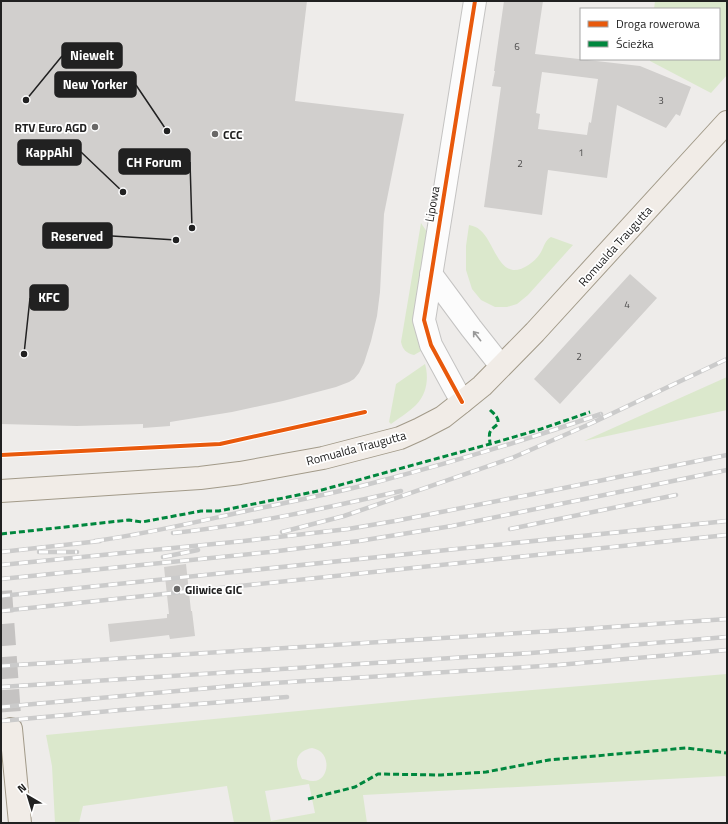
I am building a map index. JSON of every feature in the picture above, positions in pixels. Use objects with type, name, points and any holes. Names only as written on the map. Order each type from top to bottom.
[{"type":"main road","name":"Romualda Traugutta","points":[[1,490],[200,478],[240,473],[324,458],[400,438],[420,429],[443,417],[482,386],[544,324],[727,122]]},
{"type":"main road","points":[[11,729],[20,823]]},
{"type":"street","name":"Lipowa","points":[[462,402],[431,345],[424,320],[475,1]]},
{"type":"street","points":[[431,274],[501,366]]},
{"type":"green space","points":[[655,1],[727,1],[727,75],[711,93],[650,60],[720,60],[720,8],[654,8]]},
{"type":"green space","points":[[421,223],[427,232],[413,317],[421,351],[414,355],[405,351],[401,342]]},
{"type":"green space","points":[[469,225],[478,228],[484,234],[503,264],[507,268],[513,270],[521,269],[533,262],[541,252],[547,240],[551,237],[573,245],[528,295],[517,304],[507,307],[495,307],[481,300],[472,289],[466,270],[466,246]]},
{"type":"green space","points":[[425,364],[427,380],[423,396],[413,408],[391,424],[389,422],[396,384]]},
{"type":"green space","points":[[727,377],[727,410],[584,441]]},
{"type":"green space","points":[[727,674],[727,778],[725,776],[363,795],[367,823],[234,823],[227,786],[83,806],[79,823],[55,823],[52,766],[46,735],[434,698]],"holes":[[[312,748],[321,752],[327,765],[324,775],[321,778],[312,781],[302,779],[297,763],[299,755],[302,752]],[[309,784],[315,813],[271,821],[265,791]]]},
{"type":"building","points":[[1,1],[307,1],[295,101],[404,114],[384,214],[380,292],[377,316],[364,363],[354,379],[336,387],[283,401],[232,412],[170,422],[170,426],[143,428],[143,424],[77,426],[1,424]]},
{"type":"building","points":[[504,1],[543,1],[535,54],[640,66],[691,87],[680,116],[676,114],[666,128],[617,105],[607,178],[548,170],[542,215],[484,207],[501,87],[492,86]],"holes":[[[542,72],[598,79],[591,123],[589,122],[587,135],[538,129],[540,114],[536,113]]]},
{"type":"building","points":[[630,274],[657,298],[560,404],[534,379]]},
{"type":"building","name":"Gliwice GlC","points":[[186,564],[195,636],[170,639],[169,635],[110,642],[108,624],[167,618],[167,614],[169,614],[164,567]]},
{"type":"tunnel","points":[[1,591],[11,729]]},
{"type":"railway","points":[[282,532],[344,516],[512,458],[592,423],[727,359]]},
{"type":"railway","points":[[95,541],[171,528],[357,487],[488,451],[601,414]]},
{"type":"railway","points":[[1,565],[244,541],[348,529],[727,455]]},
{"type":"railway","points":[[1,579],[270,552],[359,541],[452,526],[727,470]]},
{"type":"railway","points":[[173,533],[259,521],[401,491]]},
{"type":"railway","points":[[510,529],[676,495]]},
{"type":"railway","points":[[1,596],[727,521]]},
{"type":"railway","points":[[1,611],[727,535]]},
{"type":"railway","points":[[1,552],[100,541]]},
{"type":"railway","points":[[163,557],[198,550]]},
{"type":"railway","points":[[39,552],[77,552]]},
{"type":"railway","points":[[1,666],[727,619]]},
{"type":"railway","points":[[1,687],[531,653],[727,637]]},
{"type":"railway","points":[[1,707],[243,685],[558,665],[727,650]]},
{"type":"railway","points":[[1,721],[287,697]]},
{"type":"marked path","points":[[490,410],[498,419],[498,424],[490,432],[490,444]]},
{"type":"marked path","points":[[1,534],[129,520],[142,522],[201,511],[219,511],[318,491],[490,444],[541,429],[590,412]]},
{"type":"marked path","points":[[308,799],[355,787],[378,774],[441,775],[486,772],[549,760],[686,748],[727,753]]},
{"type":"cycle path","points":[[462,402],[431,345],[424,320],[475,1]]},
{"type":"cycle path","points":[[1,455],[220,444],[365,412]]},
{"type":"place","name":"Niewelt","points":[[26,100]]},
{"type":"place","name":"RTV Euro AGD","points":[[95,127]]},
{"type":"place","name":"New Yorker","points":[[167,131]]},
{"type":"place","name":"CCC","points":[[215,134]]},
{"type":"place","name":"KappAhl","points":[[123,192]]},
{"type":"place","name":"CH Forum","points":[[192,228]]},
{"type":"place","name":"Reserved","points":[[176,240]]},
{"type":"place","name":"KFC","points":[[24,354]]},
{"type":"place","name":"Gliwice GlC","points":[[177,589]]}]
